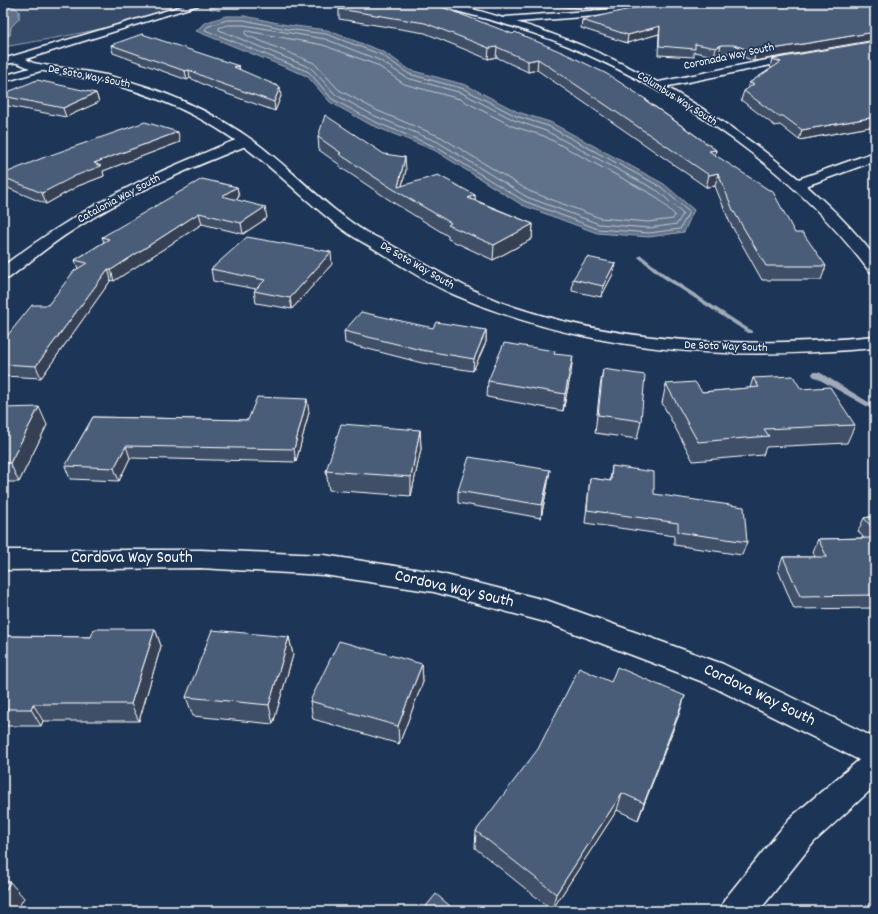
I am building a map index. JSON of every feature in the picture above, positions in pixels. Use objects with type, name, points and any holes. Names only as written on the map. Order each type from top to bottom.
[{"type":"street","points":[[3,62],[201,3]]},
{"type":"street","name":"Columbus Way South","points":[[435,3],[505,20],[588,50],[659,85],[699,110],[748,145],[798,184],[836,220],[875,268]]},
{"type":"street","points":[[505,20],[654,9]]},
{"type":"street","name":"Coronada Way South","points":[[659,85],[808,55]]},
{"type":"street","name":"De Soto Way South","points":[[16,59],[40,68],[117,80],[152,91],[183,104],[228,129],[246,141],[323,207],[363,237],[376,243],[417,269],[454,288],[506,310],[569,328],[628,340],[707,348],[796,349],[875,342]]},
{"type":"street","points":[[3,79],[40,68]]},
{"type":"street","name":"Catalonia Way South","points":[[3,274],[80,219],[121,196],[184,166],[246,141]]},
{"type":"street","points":[[798,184],[875,156]]},
{"type":"street","name":"Cordova Way South","points":[[3,560],[200,559],[324,565],[434,582],[549,612],[713,673],[875,753]]},
{"type":"street","points":[[737,911],[802,830],[875,766]]},
{"type":"shaded area","points":[[9,3],[195,3],[124,24],[3,47],[3,37],[10,35],[11,27],[19,19],[19,11]]},
{"type":"water","points":[[3,3],[9,3],[19,11],[19,19],[11,27],[10,35],[3,37]]},
{"type":"water","points":[[226,16],[245,16],[287,25],[327,30],[384,52],[410,70],[466,85],[518,112],[550,122],[664,184],[694,210],[684,232],[649,237],[597,233],[522,205],[434,150],[371,125],[330,102],[307,76],[196,31],[204,23]]},
{"type":"building","points":[[361,3],[431,3],[513,34],[515,32],[607,74],[647,100],[645,100],[716,150],[709,151],[769,190],[772,190],[795,233],[803,233],[826,266],[766,266],[733,210],[718,173],[709,175],[538,59],[528,61],[497,47],[489,48],[425,23],[339,9]]},
{"type":"building","points":[[687,3],[875,3],[875,32],[755,52],[734,45],[721,45],[716,48],[695,44],[695,49],[659,46],[660,26],[628,35],[582,20],[639,7]]},
{"type":"building","points":[[142,34],[239,66],[234,67],[280,87],[274,102],[214,81],[189,70],[185,71],[111,45]]},
{"type":"building","points":[[875,41],[875,117],[802,130],[783,116],[778,116],[744,91],[754,84],[749,83],[781,62],[772,59]]},
{"type":"building","points":[[37,80],[96,93],[63,108],[3,96],[3,94]]},
{"type":"building","points":[[325,115],[384,154],[405,157],[398,187],[438,175],[475,195],[468,198],[533,224],[494,245],[448,225],[451,223],[393,189],[339,154],[341,153],[318,137]]},
{"type":"building","points":[[145,122],[178,132],[94,163],[101,166],[75,176],[42,193],[3,177],[3,174],[45,157]]},
{"type":"building","points":[[202,179],[237,187],[222,196],[265,207],[241,223],[199,213],[111,270],[108,269],[36,366],[3,364],[3,341],[32,305],[48,305],[74,271],[87,263],[75,260],[109,239],[102,237]]},
{"type":"building","points":[[247,237],[331,252],[290,298],[254,291],[265,280],[211,269]]},
{"type":"building","points":[[587,257],[615,263],[603,286],[573,279]]},
{"type":"building","points":[[361,312],[433,328],[436,322],[486,330],[474,359],[421,350],[344,331]]},
{"type":"building","points":[[504,343],[555,351],[554,354],[573,356],[565,394],[488,381]]},
{"type":"building","points":[[603,369],[645,375],[641,421],[598,415]]},
{"type":"building","points":[[793,376],[801,389],[830,387],[855,425],[764,429],[769,436],[698,442],[666,384],[695,382],[702,392],[759,387],[753,378]]},
{"type":"building","points":[[257,397],[307,399],[294,449],[126,446],[114,468],[65,466],[93,417],[248,420]]},
{"type":"building","points":[[39,407],[10,463],[3,463],[3,408]]},
{"type":"building","points":[[341,424],[420,430],[411,477],[326,471]]},
{"type":"building","points":[[469,457],[550,470],[542,505],[458,491]]},
{"type":"building","points":[[612,466],[654,472],[654,494],[744,507],[747,542],[678,532],[678,523],[587,510],[590,478],[611,481]]},
{"type":"building","points":[[875,516],[875,531],[864,518]]},
{"type":"building","points":[[875,538],[875,595],[800,596],[783,557],[827,557],[818,539]]},
{"type":"building","points":[[94,629],[155,629],[131,704],[33,704],[31,709],[3,709],[3,636],[91,637]]},
{"type":"building","points":[[212,630],[289,637],[269,705],[186,697]]},
{"type":"building","points":[[339,641],[422,664],[398,726],[310,701]]},
{"type":"building","points":[[617,667],[685,696],[644,803],[622,793],[556,894],[476,831],[538,749],[579,668],[611,682]]},
{"type":"building","points":[[3,880],[10,882],[3,895]]},
{"type":"building","points":[[436,894],[456,911],[422,911]]},
{"type":"waterway","points":[[211,8],[219,10]]},
{"type":"waterway","points":[[641,257],[664,276],[750,332]]},
{"type":"waterway","points":[[816,374],[875,409]]}]
